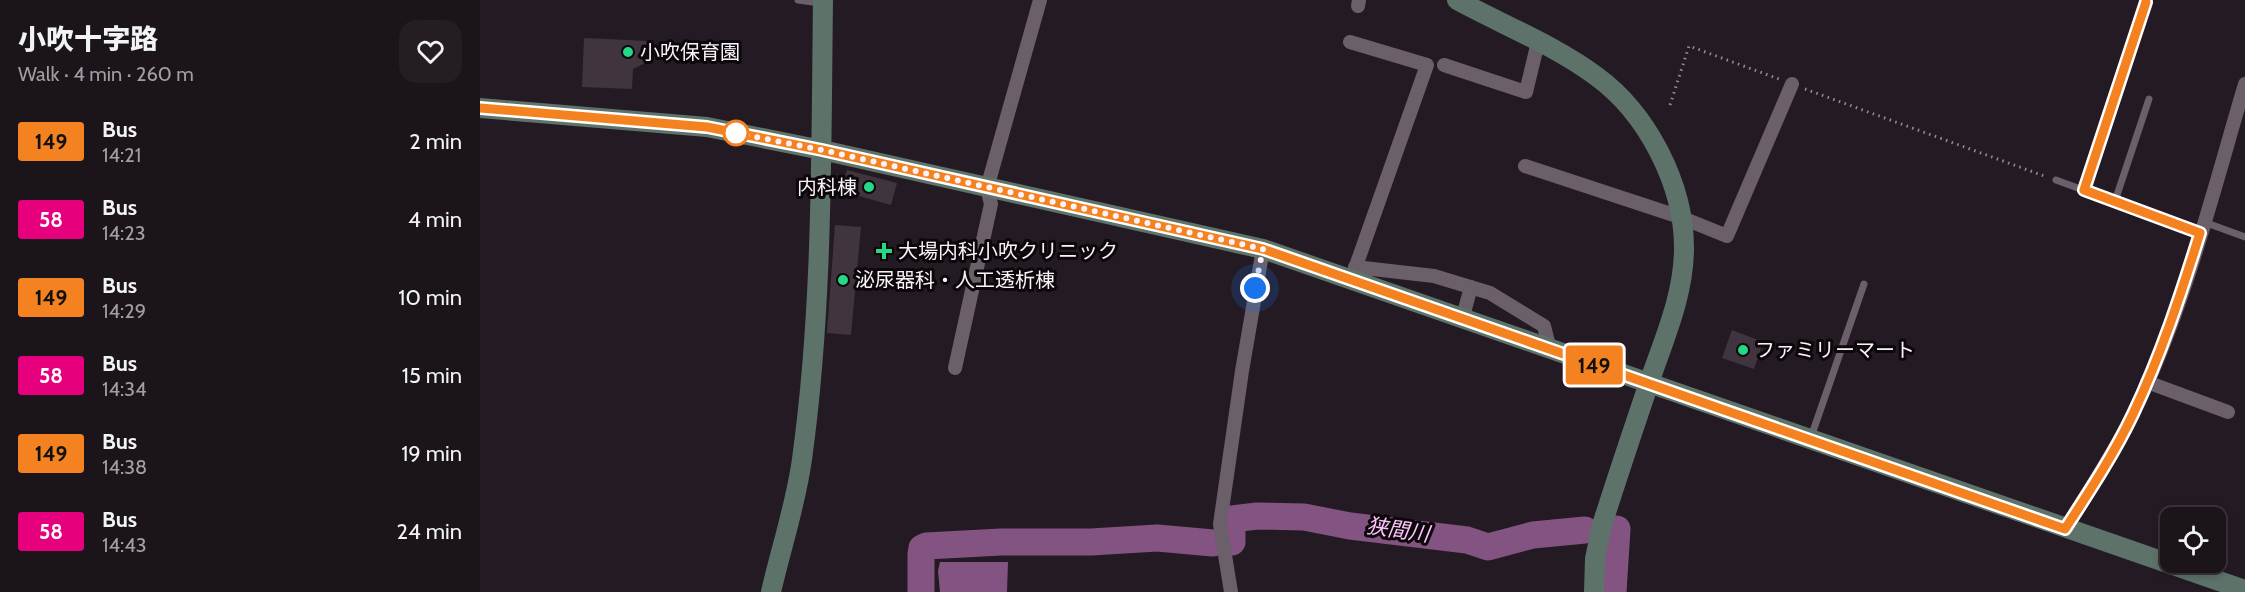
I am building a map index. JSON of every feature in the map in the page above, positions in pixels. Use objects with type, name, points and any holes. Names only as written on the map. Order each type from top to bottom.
[{"type":"street","points":[[955,368],[991,204],[987,188],[1040,0]]},
{"type":"street","points":[[1457,0],[1595,75],[1614,91],[1647,130],[1662,158],[1680,217],[1684,247],[1681,284],[1602,525],[1595,559],[1594,592]]},
{"type":"street","points":[[771,592],[802,459],[820,253],[823,2]]},
{"type":"street","points":[[1350,42],[1427,65],[1353,274]]},
{"type":"street","points":[[1444,65],[1526,92],[1538,42]]},
{"type":"street","points":[[1525,166],[1680,217],[1727,236],[1792,84]]},
{"type":"street","points":[[2065,529],[2133,415],[2173,318],[2245,84]]},
{"type":"street","points":[[480,108],[707,127],[822,150],[1263,249],[1353,274],[1462,320],[1810,439],[2234,589]]},
{"type":"street","points":[[1231,592],[1220,524],[1263,249]]},
{"type":"street","points":[[1353,274],[1434,276],[1490,293],[1544,326],[1550,350]]},
{"type":"street","points":[[1462,320],[1471,287]]},
{"type":"street","points":[[2147,382],[2228,412]]},
{"type":"lane","points":[[798,0],[823,2]]},
{"type":"lane","points":[[2084,190],[2146,2]]},
{"type":"lane","points":[[2115,201],[2149,99]]},
{"type":"lane","points":[[2056,180],[2202,228],[2245,237]]},
{"type":"lane","points":[[1810,439],[1864,284]]},
{"type":"path","points":[[1670,105],[1689,46],[2056,180]]},
{"type":"shaded area","points":[[940,562],[1008,562],[1007,592],[940,592],[938,571]]},
{"type":"building","points":[[584,38],[648,41],[647,62],[633,69],[632,89],[582,87]]},
{"type":"building","name":"内科棟","points":[[847,170],[897,183],[891,205],[841,191]]},
{"type":"building","name":"泌尿器科・人工透析棟","points":[[835,225],[861,227],[851,335],[827,333]]},
{"type":"building","name":"ファミリーマート","points":[[1732,330],[1763,342],[1754,369],[1722,358]]},
{"type":"waterway","name":"狭間川","points":[[1230,542],[1232,542],[1232,519],[1257,516],[1304,517],[1350,526],[1467,540],[1488,547],[1533,535],[1585,530]]},
{"type":"waterway","name":"狭間川","points":[[1611,530],[1617,529],[1613,592]]},
{"type":"waterway","name":"狭間川","points":[[921,592],[921,554],[922,548],[926,546],[1157,538],[1213,543]]},
{"type":"bus line","name":"149","points":[[480,108],[707,127],[822,150],[1263,249],[2065,529],[2133,415],[2173,318],[2200,233],[2084,190],[2146,2]]},
{"type":"place","name":"小吹保育園","points":[[628,52]]},
{"type":"place","name":"内科棟","points":[[869,187]]},
{"type":"place","name":"大場内科小吹クリニック","points":[[884,251]]},
{"type":"place","name":"泌尿器科・人工透析棟","points":[[843,280]]},
{"type":"place","name":"ファミリーマート","points":[[1743,350]]},
{"type":"route","points":[[736,133],[822,150],[1263,249],[1255,288]]}]
